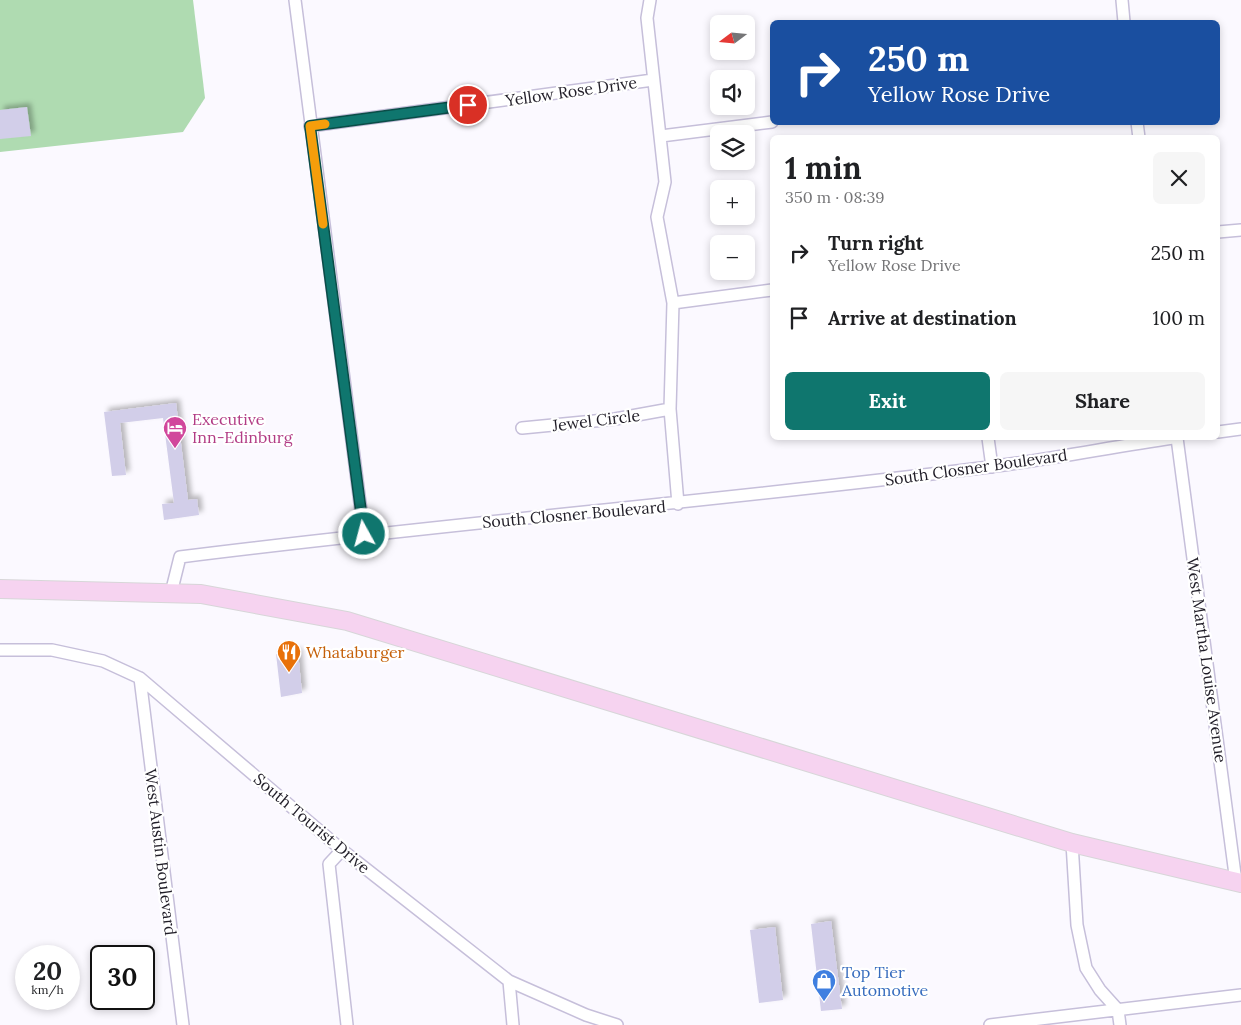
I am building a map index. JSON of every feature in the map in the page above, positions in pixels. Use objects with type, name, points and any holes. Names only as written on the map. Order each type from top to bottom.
[{"type":"main road","points":[[0,589],[201,594],[347,621],[1072,842],[1239,883]]},
{"type":"street","points":[[295,0],[364,534]]},
{"type":"street","points":[[650,0],[647,18],[665,182],[657,217],[673,303],[670,409],[678,504]]},
{"type":"street","points":[[1122,0],[1124,20]]},
{"type":"street","name":"Yellow Rose Drive","points":[[310,126],[653,80]]},
{"type":"street","points":[[661,136],[770,122]]},
{"type":"street","points":[[1220,232],[1241,230]]},
{"type":"street","points":[[673,303],[770,290]]},
{"type":"street","name":"Jewel Circle","points":[[522,428],[615,419],[670,409]]},
{"type":"street","points":[[1220,432],[1241,429]]},
{"type":"street","points":[[988,440],[992,467]]},
{"type":"street","name":"South Closner Boulevard","points":[[171,593],[180,557],[364,534],[678,504],[992,467],[1161,440]]},
{"type":"street","name":"West Martha Louise Avenue","points":[[1177,440],[1239,883]]},
{"type":"street","name":"South Tourist Drive","points":[[0,650],[52,650],[104,661],[140,678],[342,850],[509,981],[586,1015],[617,1025]]},
{"type":"street","name":"West Austin Boulevard","points":[[140,678],[183,1025]]},
{"type":"street","points":[[1072,842],[1077,925],[1086,968],[1100,990],[1118,1010],[1120,1025]]},
{"type":"street","points":[[342,850],[329,864],[347,1025]]},
{"type":"street","points":[[509,981],[513,1025]]},
{"type":"street","points":[[990,1025],[1241,995]]},
{"type":"green space","points":[[0,0],[193,0],[205,98],[183,132],[0,152]]},
{"type":"building","points":[[27,107],[31,136],[0,139],[0,110]]},
{"type":"building","name":"Executive Inn-Edinburg","points":[[176,403],[188,500],[197,499],[199,515],[164,520],[162,504],[174,503],[163,418],[120,423],[126,475],[112,476],[104,412]]},
{"type":"building","name":"Whataburger","points":[[298,652],[302,693],[281,697],[276,654]]},
{"type":"building","points":[[831,921],[842,1009],[821,1011],[811,924]]},
{"type":"building","points":[[775,927],[783,1000],[759,1003],[750,930]]},
{"type":"slow traffic","points":[[323,224],[310,126],[325,124]]},
{"type":"place","name":"Executive Inn-Edinburg","points":[[175,449]]},
{"type":"place","name":"Whataburger","points":[[289,673]]},
{"type":"place","name":"Top Tier Automotive","points":[[824,1002]]},
{"type":"route","points":[[364,534],[310,126],[468,105]]}]
